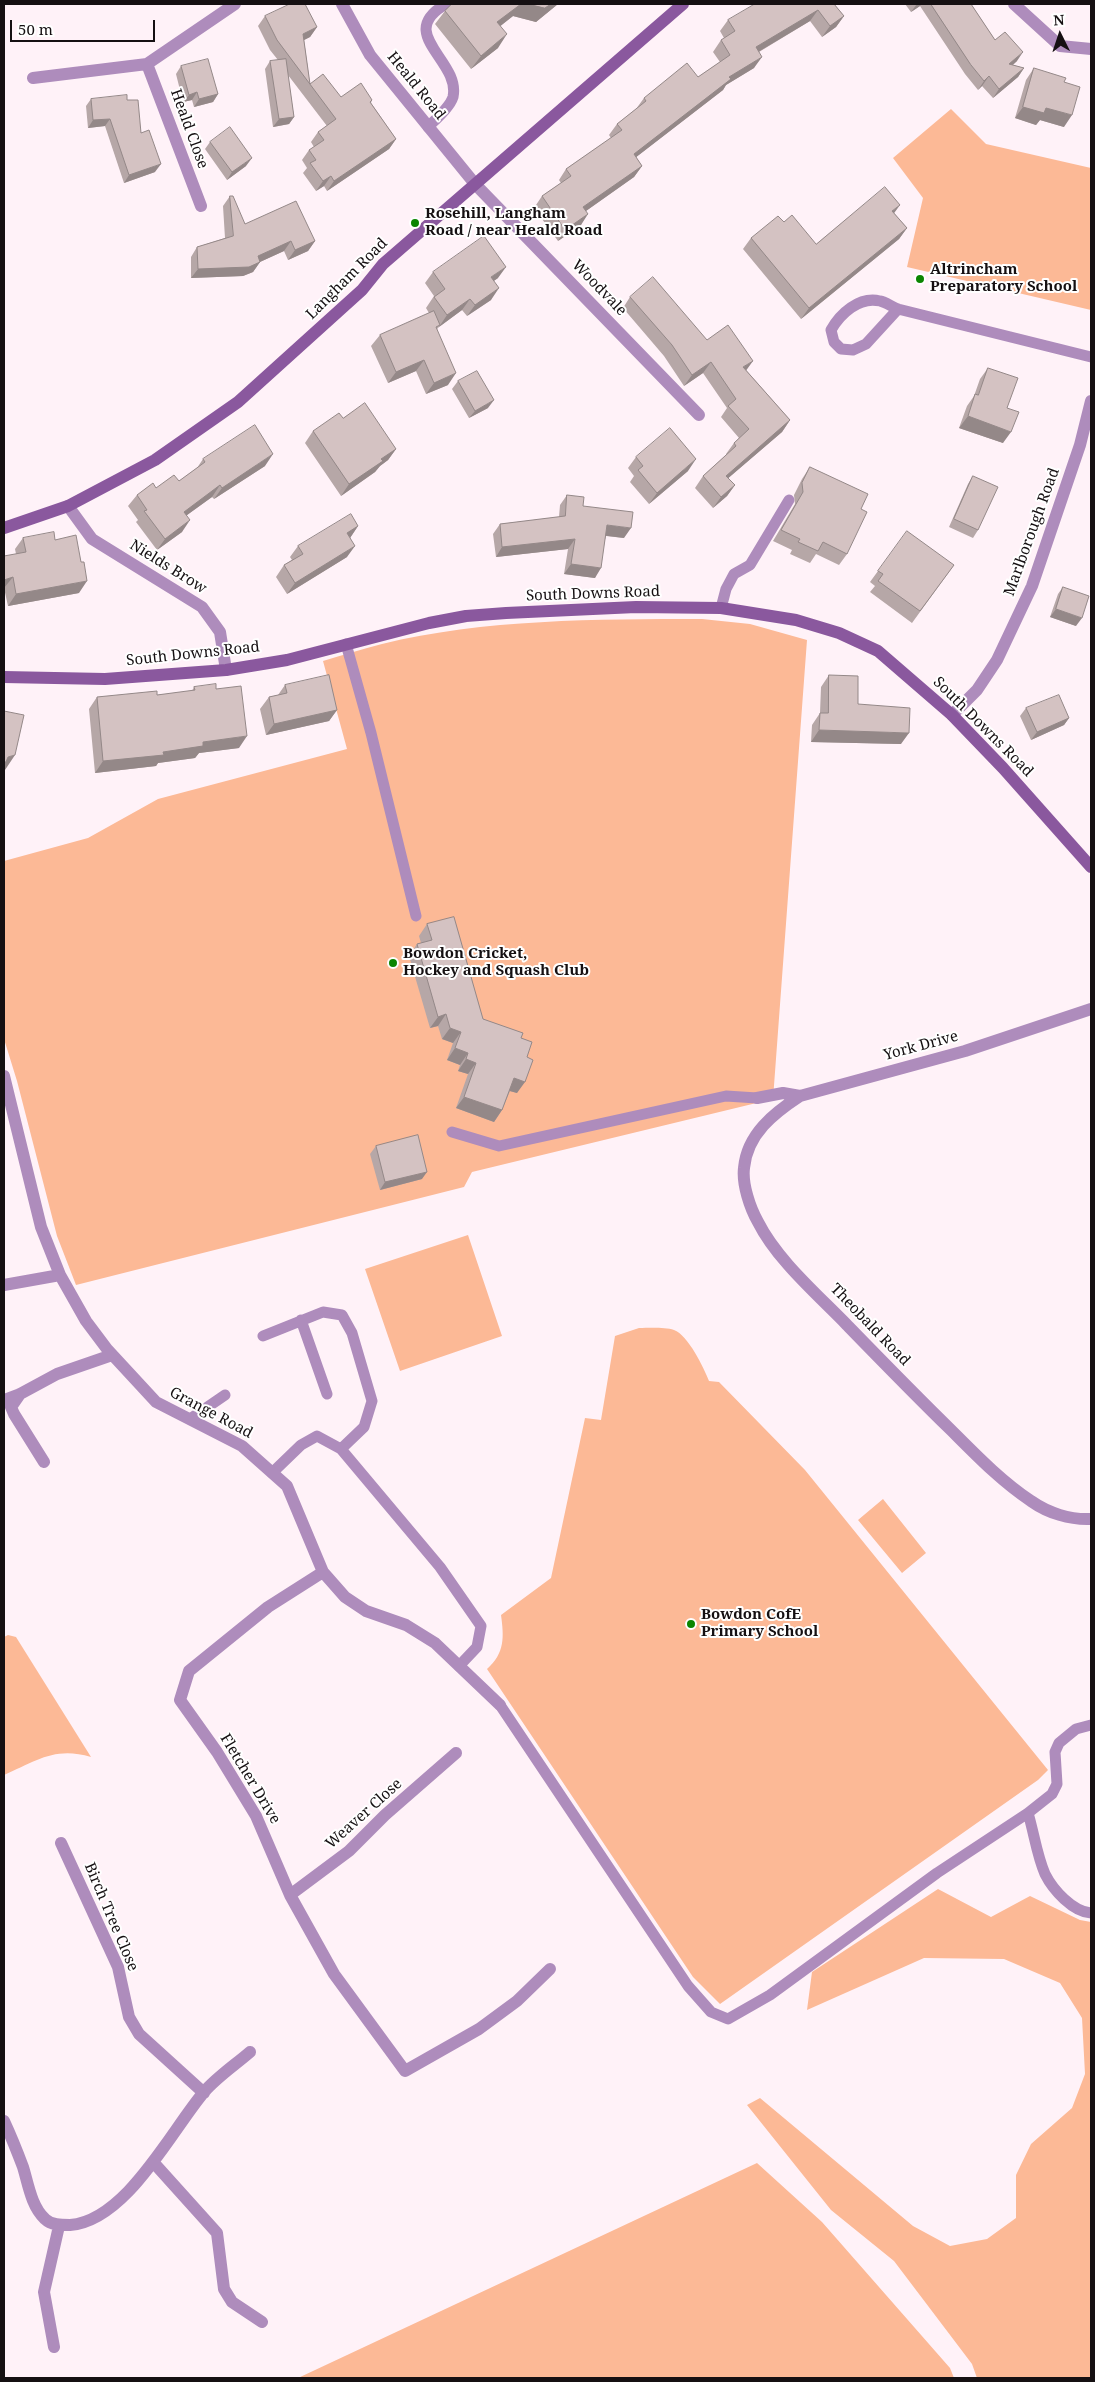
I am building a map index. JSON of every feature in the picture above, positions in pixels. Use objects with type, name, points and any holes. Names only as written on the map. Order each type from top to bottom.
[{"type":"main road","name":"Langham Road","points":[[4,528],[68,506],[155,460],[238,402],[362,290],[383,264],[683,4]]},
{"type":"main road","name":"South Downs Road","points":[[4,677],[105,679],[226,670],[287,660],[429,623],[466,616],[636,607],[721,608],[796,620],[838,634],[878,651],[952,715],[1091,865]]},
{"type":"street","points":[[33,78],[147,64],[235,4]]},
{"type":"street","name":"Heald Road","points":[[342,4],[370,55],[475,184]]},
{"type":"street","points":[[1014,4],[1060,46],[1091,49]]},
{"type":"street","name":"Heald Close","points":[[147,64],[200,206]]},
{"type":"street","name":"Woodvale","points":[[475,184],[699,415]]},
{"type":"street","name":"Marlborough Road","points":[[952,715],[977,690],[997,660],[1032,586],[1086,445],[1091,401]]},
{"type":"street","name":"Nields Brow","points":[[68,506],[92,539],[202,607],[220,632],[226,670]]},
{"type":"street","name":"York Drive","points":[[757,1098],[783,1093],[800,1096],[974,1049],[1091,1009]]},
{"type":"street","name":"Grange Road","points":[[4,1076],[41,1228],[60,1274],[86,1321],[112,1355],[156,1402],[242,1446],[287,1486],[323,1572],[345,1597],[366,1611],[406,1625],[435,1642],[500,1705]]},
{"type":"street","name":"Theobald Road","points":[[800,1096],[770,1118],[754,1136],[746,1156],[744,1169],[749,1198],[758,1222],[779,1252],[823,1300],[990,1469],[1031,1502],[1047,1510],[1077,1520],[1091,1519]]},
{"type":"street","points":[[4,1285],[60,1274]]},
{"type":"street","points":[[4,1400],[20,1394],[57,1374],[112,1355]]},
{"type":"street","points":[[20,1394],[11,1407],[44,1462]]},
{"type":"street","name":"Fletcher Drive","points":[[323,1572],[268,1607],[189,1671],[180,1700],[217,1752],[256,1816],[290,1895],[334,1974],[405,2071],[479,2029],[517,2001],[550,1970]]},
{"type":"street","name":"Weaver Close","points":[[290,1895],[349,1851],[385,1815],[456,1753]]},
{"type":"street","name":"Birch Tree Close","points":[[61,1843],[118,1967],[129,2017],[139,2034],[204,2092]]},
{"type":"street","points":[[4,2121],[23,2168],[31,2195],[45,2219],[59,2226],[90,2220],[110,2207],[154,2163],[204,2092],[250,2052]]},
{"type":"street","points":[[154,2163],[217,2233],[224,2289],[232,2302],[262,2322]]},
{"type":"street","points":[[54,2347],[44,2292],[59,2226]]},
{"type":"lane","points":[[428,127],[452,101],[453,95],[450,75],[431,43],[426,28],[428,18],[446,4]]},
{"type":"lane","points":[[898,309],[866,344],[853,350],[841,349],[834,342],[832,330],[838,318],[849,309],[867,300],[880,301],[898,309],[1091,357]]},
{"type":"lane","points":[[721,608],[726,589],[734,574],[750,565],[790,500]]},
{"type":"lane","points":[[346,644],[371,733],[416,916]]},
{"type":"lane","points":[[452,1132],[499,1146],[726,1096],[757,1098]]},
{"type":"lane","points":[[263,1336],[323,1312],[342,1315],[352,1333],[372,1402],[364,1427],[341,1449]]},
{"type":"lane","points":[[301,1320],[327,1394]]},
{"type":"lane","points":[[190,1419],[225,1395]]},
{"type":"lane","points":[[272,1473],[301,1445],[317,1436],[341,1449],[440,1567],[481,1626],[477,1647],[460,1666]]},
{"type":"lane","points":[[500,1705],[688,1986],[711,2012],[728,2019],[770,1995],[937,1873],[1028,1814],[1052,1794],[1057,1784],[1055,1752],[1059,1743],[1076,1729],[1091,1724]]},
{"type":"lane","points":[[1028,1814],[1045,1874],[1062,1896],[1082,1912],[1091,1913]]},
{"type":"shaded area","points":[[951,109],[986,144],[1091,168],[1091,310],[907,267],[923,198],[893,158]]},
{"type":"shaded area","name":"Bowdon Cricket, Hockey and Squash Club","points":[[702,619],[750,624],[807,640],[773,1099],[472,1172],[464,1187],[76,1285],[57,1236],[17,1081],[4,1039],[4,861],[88,838],[158,799],[347,749],[323,661],[382,644],[420,636],[500,625],[582,620]]},
{"type":"shaded area","points":[[468,1235],[502,1336],[400,1371],[365,1269]]},
{"type":"shaded area","name":"Bowdon CofE Primary School","points":[[639,1328],[670,1329],[685,1338],[699,1360],[709,1381],[719,1382],[805,1470],[1048,1770],[1038,1780],[720,2004],[693,1977],[487,1669],[497,1657],[502,1644],[501,1615],[551,1578],[585,1418],[601,1420],[615,1336]]},
{"type":"shaded area","points":[[883,1499],[926,1553],[902,1573],[858,1520]]},
{"type":"shaded area","points":[[8,1635],[16,1637],[91,1757],[67,1753],[56,1754],[36,1760],[4,1775],[4,1637]]},
{"type":"shaded area","points":[[938,1889],[991,1917],[1030,1896],[1080,1920],[1091,1922],[1091,2378],[977,2378],[972,2364],[894,2261],[831,2210],[747,2105],[760,2098],[913,2226],[950,2246],[987,2239],[1016,2218],[1016,2175],[1031,2144],[1072,2108],[1085,2074],[1082,2018],[1060,1983],[1004,1959],[924,1958],[807,2010],[812,1972]]},
{"type":"shaded area","points":[[757,2163],[822,2222],[950,2368],[954,2378],[298,2378]]},
{"type":"building","points":[[290,4],[305,4],[317,27],[303,34],[310,84],[323,74],[341,97],[361,83],[372,100],[370,102],[396,139],[334,181],[331,176],[323,181],[310,163],[316,160],[309,150],[324,140],[318,132],[336,119],[277,40],[265,16]]},
{"type":"building","points":[[452,4],[521,4],[497,22],[507,34],[481,56],[445,11]]},
{"type":"building","points":[[528,4],[551,4],[545,8]]},
{"type":"building","points":[[755,4],[834,4],[844,16],[830,26],[818,10],[756,47],[762,57],[729,77],[731,79],[634,154],[642,166],[583,207],[588,214],[565,230],[542,196],[571,176],[566,169],[622,130],[617,124],[646,101],[644,98],[687,63],[698,77],[730,55],[721,40],[735,31],[728,20]]},
{"type":"building","points":[[931,4],[971,4],[995,40],[1005,32],[1023,52],[1009,64],[1024,68],[999,89],[989,76],[984,81],[971,65]]},
{"type":"building","points":[[208,59],[218,94],[199,99],[197,92],[189,95],[181,66]]},
{"type":"building","points":[[286,59],[294,117],[279,119],[270,61]]},
{"type":"building","points":[[1034,68],[1066,78],[1064,82],[1080,87],[1072,115],[1046,108],[1044,113],[1023,107]]},
{"type":"building","points":[[127,95],[127,100],[138,100],[141,133],[149,130],[161,164],[129,175],[110,119],[93,120],[91,99]]},
{"type":"building","points":[[230,127],[252,158],[232,172],[210,142]]},
{"type":"building","points":[[885,187],[900,205],[892,211],[907,228],[809,308],[751,238],[778,216],[784,222],[792,215],[816,244]]},
{"type":"building","points":[[230,196],[233,196],[245,224],[296,201],[315,241],[295,250],[291,241],[258,256],[260,262],[249,267],[198,269],[197,247],[233,236]]},
{"type":"building","points":[[484,236],[506,267],[491,277],[499,288],[475,305],[470,299],[447,315],[434,297],[445,289],[433,272]]},
{"type":"building","points":[[653,277],[707,340],[728,325],[753,361],[743,367],[790,420],[726,476],[735,485],[721,497],[703,476],[736,446],[734,443],[749,429],[728,406],[736,399],[711,362],[692,375],[672,345],[630,297]]},
{"type":"building","points":[[434,311],[440,325],[436,327],[456,373],[434,383],[424,360],[396,372],[380,335]]},
{"type":"building","points":[[988,368],[1018,378],[1007,408],[1019,412],[1011,432],[968,416],[975,394],[978,395]]},
{"type":"building","points":[[477,371],[494,400],[475,411],[458,381]]},
{"type":"building","points":[[365,403],[396,449],[381,459],[383,461],[349,484],[313,431],[339,413],[343,418]]},
{"type":"building","points":[[255,425],[273,454],[222,488],[220,485],[184,512],[190,520],[165,539],[144,511],[147,510],[137,495],[153,483],[156,488],[174,475],[179,481],[205,462],[203,459]]},
{"type":"building","points":[[670,428],[696,459],[657,493],[638,470],[643,466],[636,457]]},
{"type":"building","points":[[810,467],[868,494],[861,509],[867,512],[847,554],[823,542],[818,551],[798,542],[800,539],[781,530],[803,492],[802,483]]},
{"type":"building","points":[[973,476],[998,487],[978,530],[954,519]]},
{"type":"building","points":[[567,495],[584,497],[583,506],[633,512],[631,528],[607,525],[601,568],[571,564],[575,539],[502,547],[500,524],[565,516]]},
{"type":"building","points":[[351,514],[358,526],[347,533],[355,546],[295,583],[284,565],[303,554],[298,546]]},
{"type":"building","points":[[907,531],[954,565],[920,611],[878,581],[883,574],[878,571]]},
{"type":"building","points":[[54,532],[55,540],[76,535],[81,562],[84,562],[87,581],[16,594],[13,577],[4,580],[4,556],[26,552],[23,538]]},
{"type":"building","points":[[1063,587],[1089,596],[1082,618],[1056,609]]},
{"type":"building","points":[[329,675],[337,710],[274,724],[269,697],[287,693],[285,685]]},
{"type":"building","points":[[829,675],[858,676],[858,704],[910,708],[909,733],[819,730],[820,713],[828,713]]},
{"type":"building","points":[[216,684],[216,689],[241,686],[247,736],[203,742],[203,746],[163,752],[164,755],[103,761],[97,697],[157,691],[157,695],[195,690],[194,687]]},
{"type":"building","points":[[1059,695],[1069,718],[1037,732],[1026,708]]},
{"type":"building","points":[[4,711],[24,715],[15,755],[8,757],[6,762],[4,762]]},
{"type":"building","points":[[454,917],[483,1019],[523,1033],[521,1038],[532,1042],[527,1057],[533,1060],[525,1082],[514,1078],[502,1110],[464,1097],[476,1063],[466,1059],[468,1053],[455,1048],[461,1032],[450,1028],[446,1014],[438,1017],[417,944],[432,940],[427,924]]},
{"type":"building","points":[[418,1135],[427,1172],[385,1182],[376,1146]]},
{"type":"place","name":"Rosehill, Langham Road / near Heald Road","points":[[415,223]]},
{"type":"place","name":"Altrincham Preparatory School","points":[[920,279]]},
{"type":"place","name":"Bowdon Cricket, Hockey and Squash Club","points":[[393,963]]},
{"type":"place","name":"Bowdon CofE Primary School","points":[[691,1624]]}]
